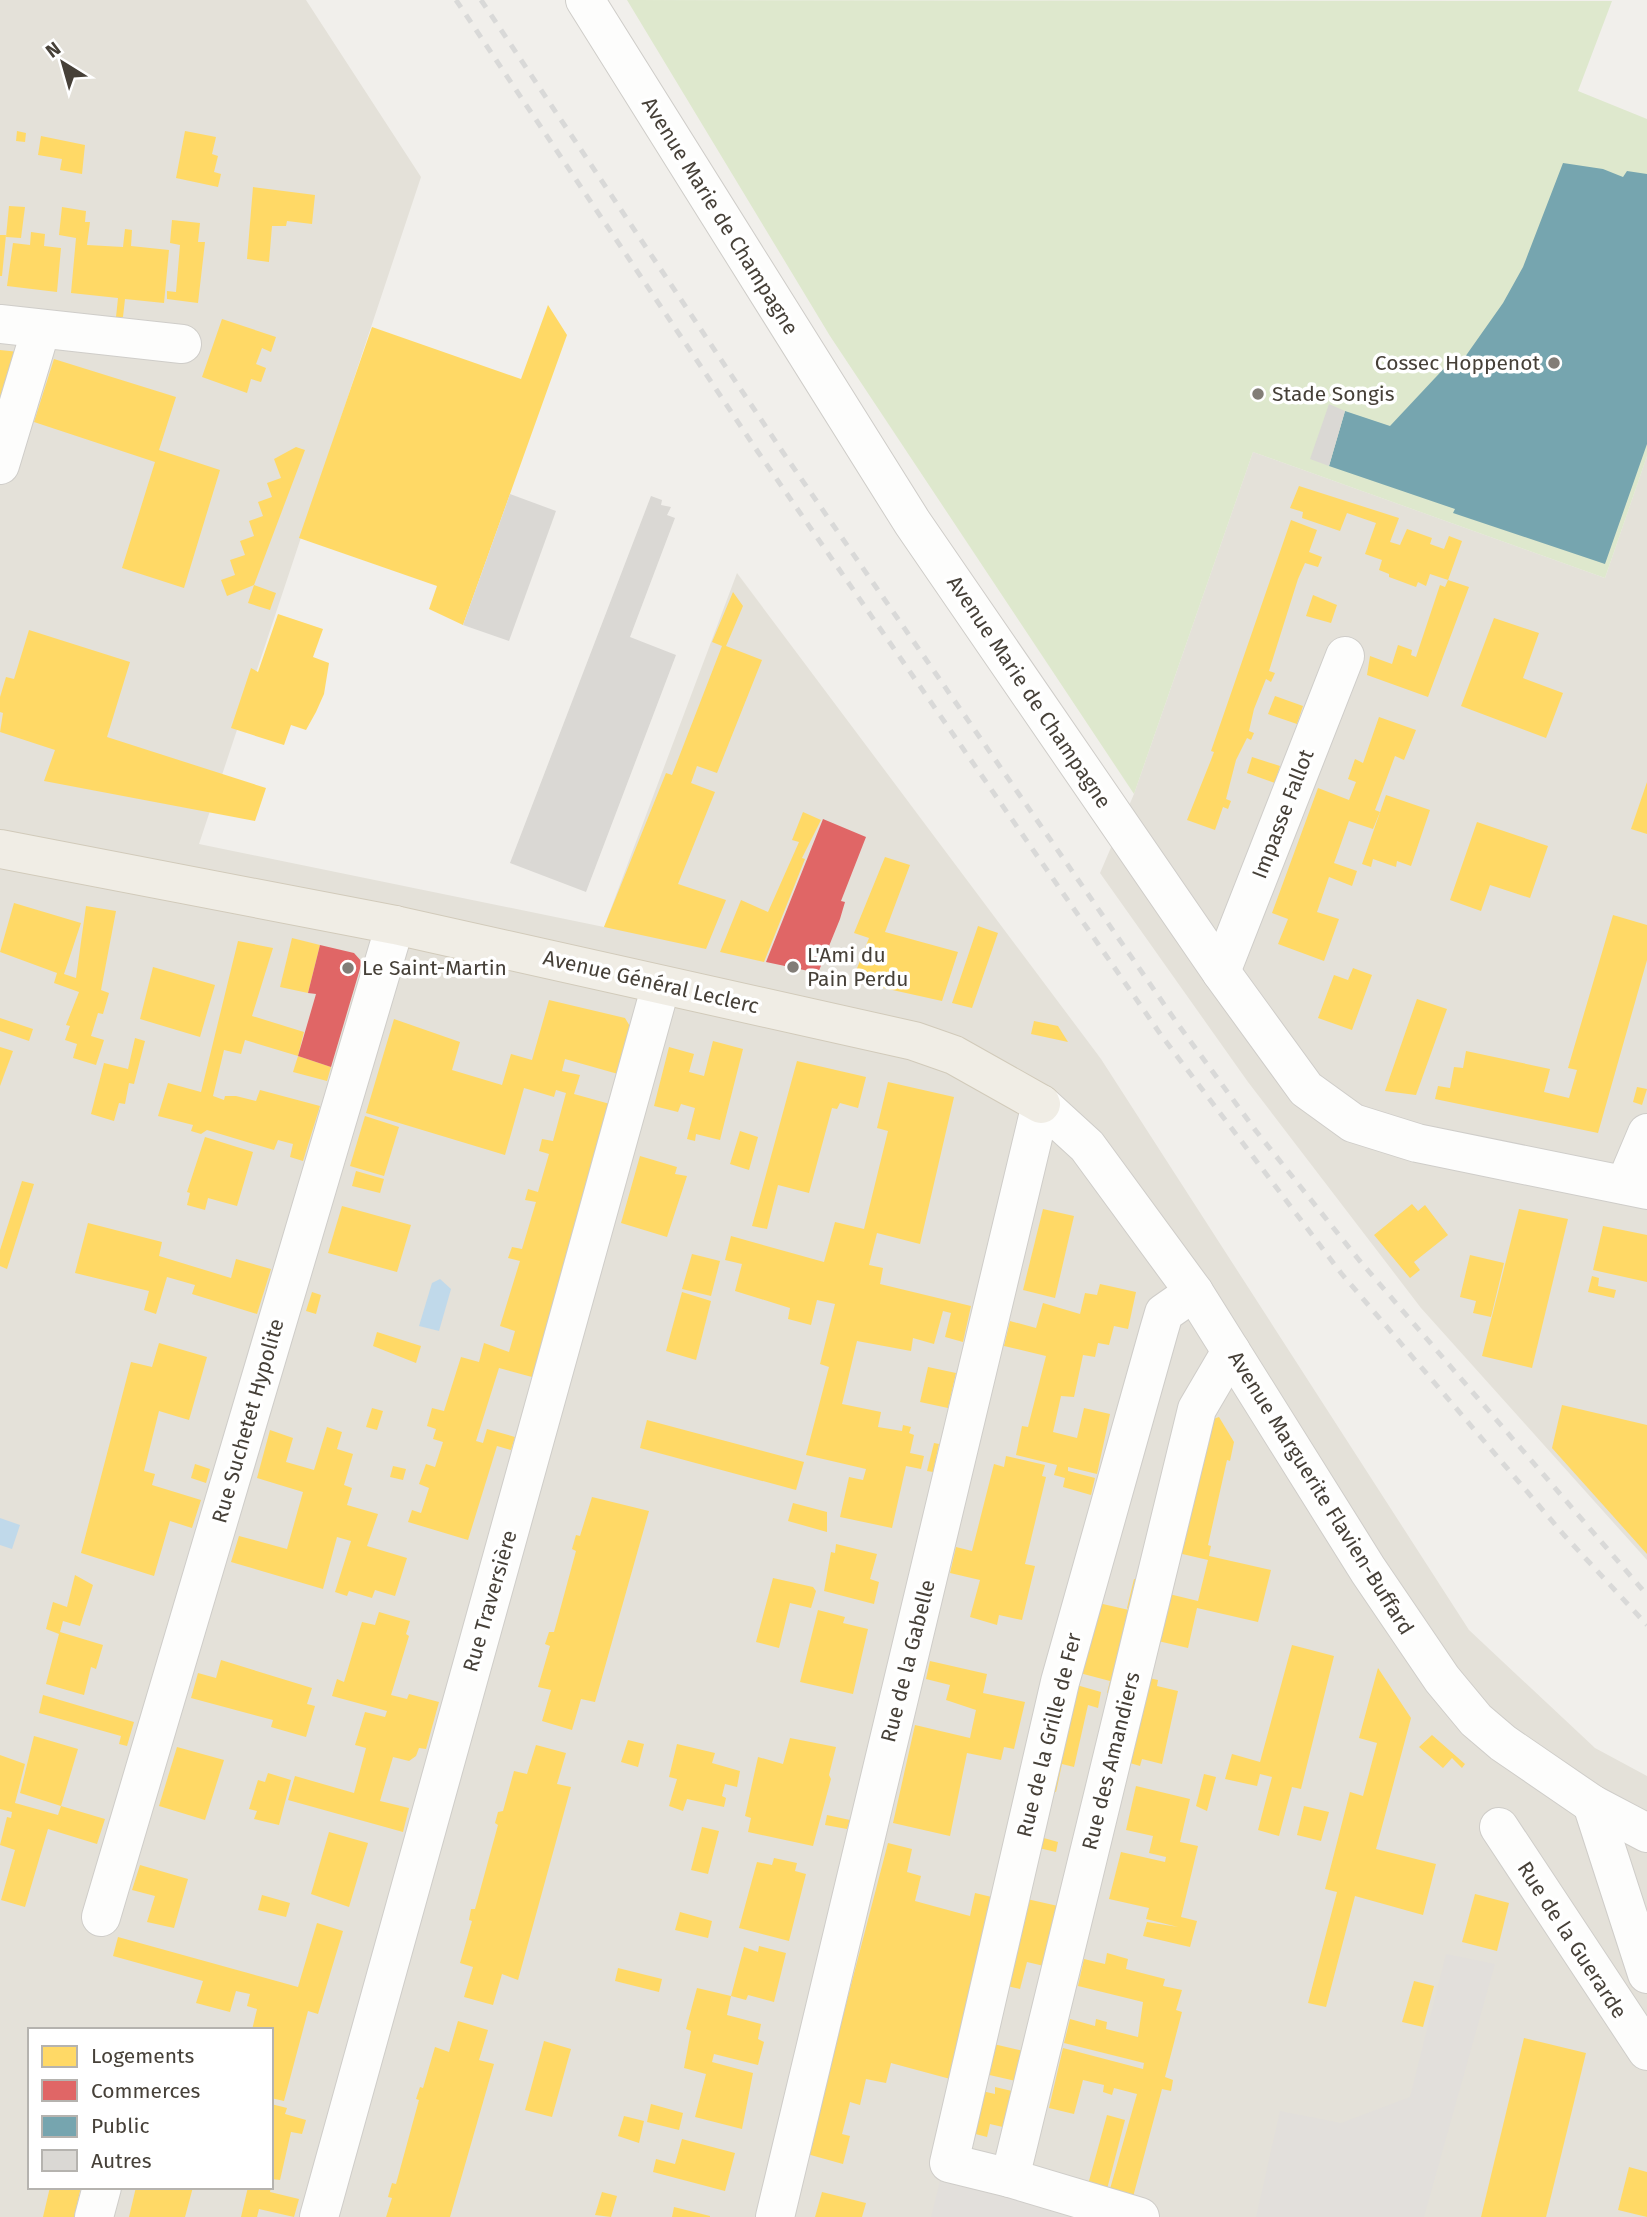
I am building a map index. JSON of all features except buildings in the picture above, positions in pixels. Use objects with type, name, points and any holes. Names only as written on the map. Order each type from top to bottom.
[{"type":"main road","name":"Avenue Général Leclerc","points":[[1,852],[395,925],[914,1041],[954,1055],[1041,1104]]},
{"type":"street","name":"Avenue Marie de Champagne","points":[[585,0],[912,522],[1221,972],[1306,1089],[1353,1123],[1417,1143],[1636,1187],[1647,1133]]},
{"type":"street","points":[[0,324],[182,344]]},
{"type":"street","points":[[0,464],[41,329]]},
{"type":"street","name":"Impasse Fallot","points":[[1221,972],[1345,656]]},
{"type":"street","name":"Rue Suchetet Hypolite","points":[[102,1917],[395,925]]},
{"type":"street","name":"Rue Traversière","points":[[319,2217],[661,985]]},
{"type":"street","name":"Avenue Marguerite Flavien-Buffard","points":[[1041,1104],[1087,1146],[1194,1292],[1368,1570],[1442,1679],[1476,1720],[1503,1743],[1592,1804],[1647,1833]]},
{"type":"street","name":"Rue de la Gabelle","points":[[775,2217],[1041,1104]]},
{"type":"street","name":"Rue de la Grille de Fer","points":[[996,2174],[949,2163],[1060,1682],[1164,1313],[1194,1292]]},
{"type":"street","name":"Rue des Amandiers","points":[[996,2174],[1197,1409],[1231,1351]]},
{"type":"street","points":[[1592,1804],[1647,1974]]},
{"type":"street","name":"Rue de la Guerarde","points":[[1499,1827],[1647,2051]]},
{"type":"street","points":[[996,2174],[1140,2217]]},
{"type":"street","points":[[94,2217],[101,2189]]},
{"type":"shaded area","points":[[0,0],[306,0],[421,177],[199,844],[604,927],[737,573],[1101,1059],[1469,1630],[1595,1748],[1647,1776],[1647,2217],[0,2217]]},
{"type":"shaded area","points":[[1253,452],[1605,578],[1647,456],[1647,1560],[1421,1308],[1248,1082],[1100,873],[1134,794]]},
{"type":"shaded area","points":[[1446,1954],[1495,1964],[1424,2217],[1256,2217],[1280,2111],[1341,2123],[1410,2097]]},
{"type":"shaded area","points":[[941,2177],[1099,2217],[931,2217]]},
{"type":"green space","name":"Stade Songis","points":[[627,0],[1612,1],[1578,91],[1647,119],[1647,456],[1605,578],[1253,452],[1134,794],[830,336]]},
{"type":"water","points":[[440,1279],[451,1289],[439,1331],[419,1326],[432,1283]]},
{"type":"water","points":[[0,1518],[20,1525],[12,1549],[0,1545]]},
{"type":"railway","points":[[456,0],[758,452],[1161,1035],[1341,1273],[1564,1535],[1647,1625]]},
{"type":"railway","points":[[481,0],[782,451],[1177,1023],[1256,1131],[1359,1260],[1647,1595]]},
{"type":"place","name":"Cossec Hoppenot","points":[[1554,363]]},
{"type":"place","name":"Stade Songis","points":[[1258,394]]},
{"type":"place","name":"L'Ami du Pain Perdu","points":[[793,967]]},
{"type":"place","name":"Le Saint-Martin","points":[[348,968]]}]
